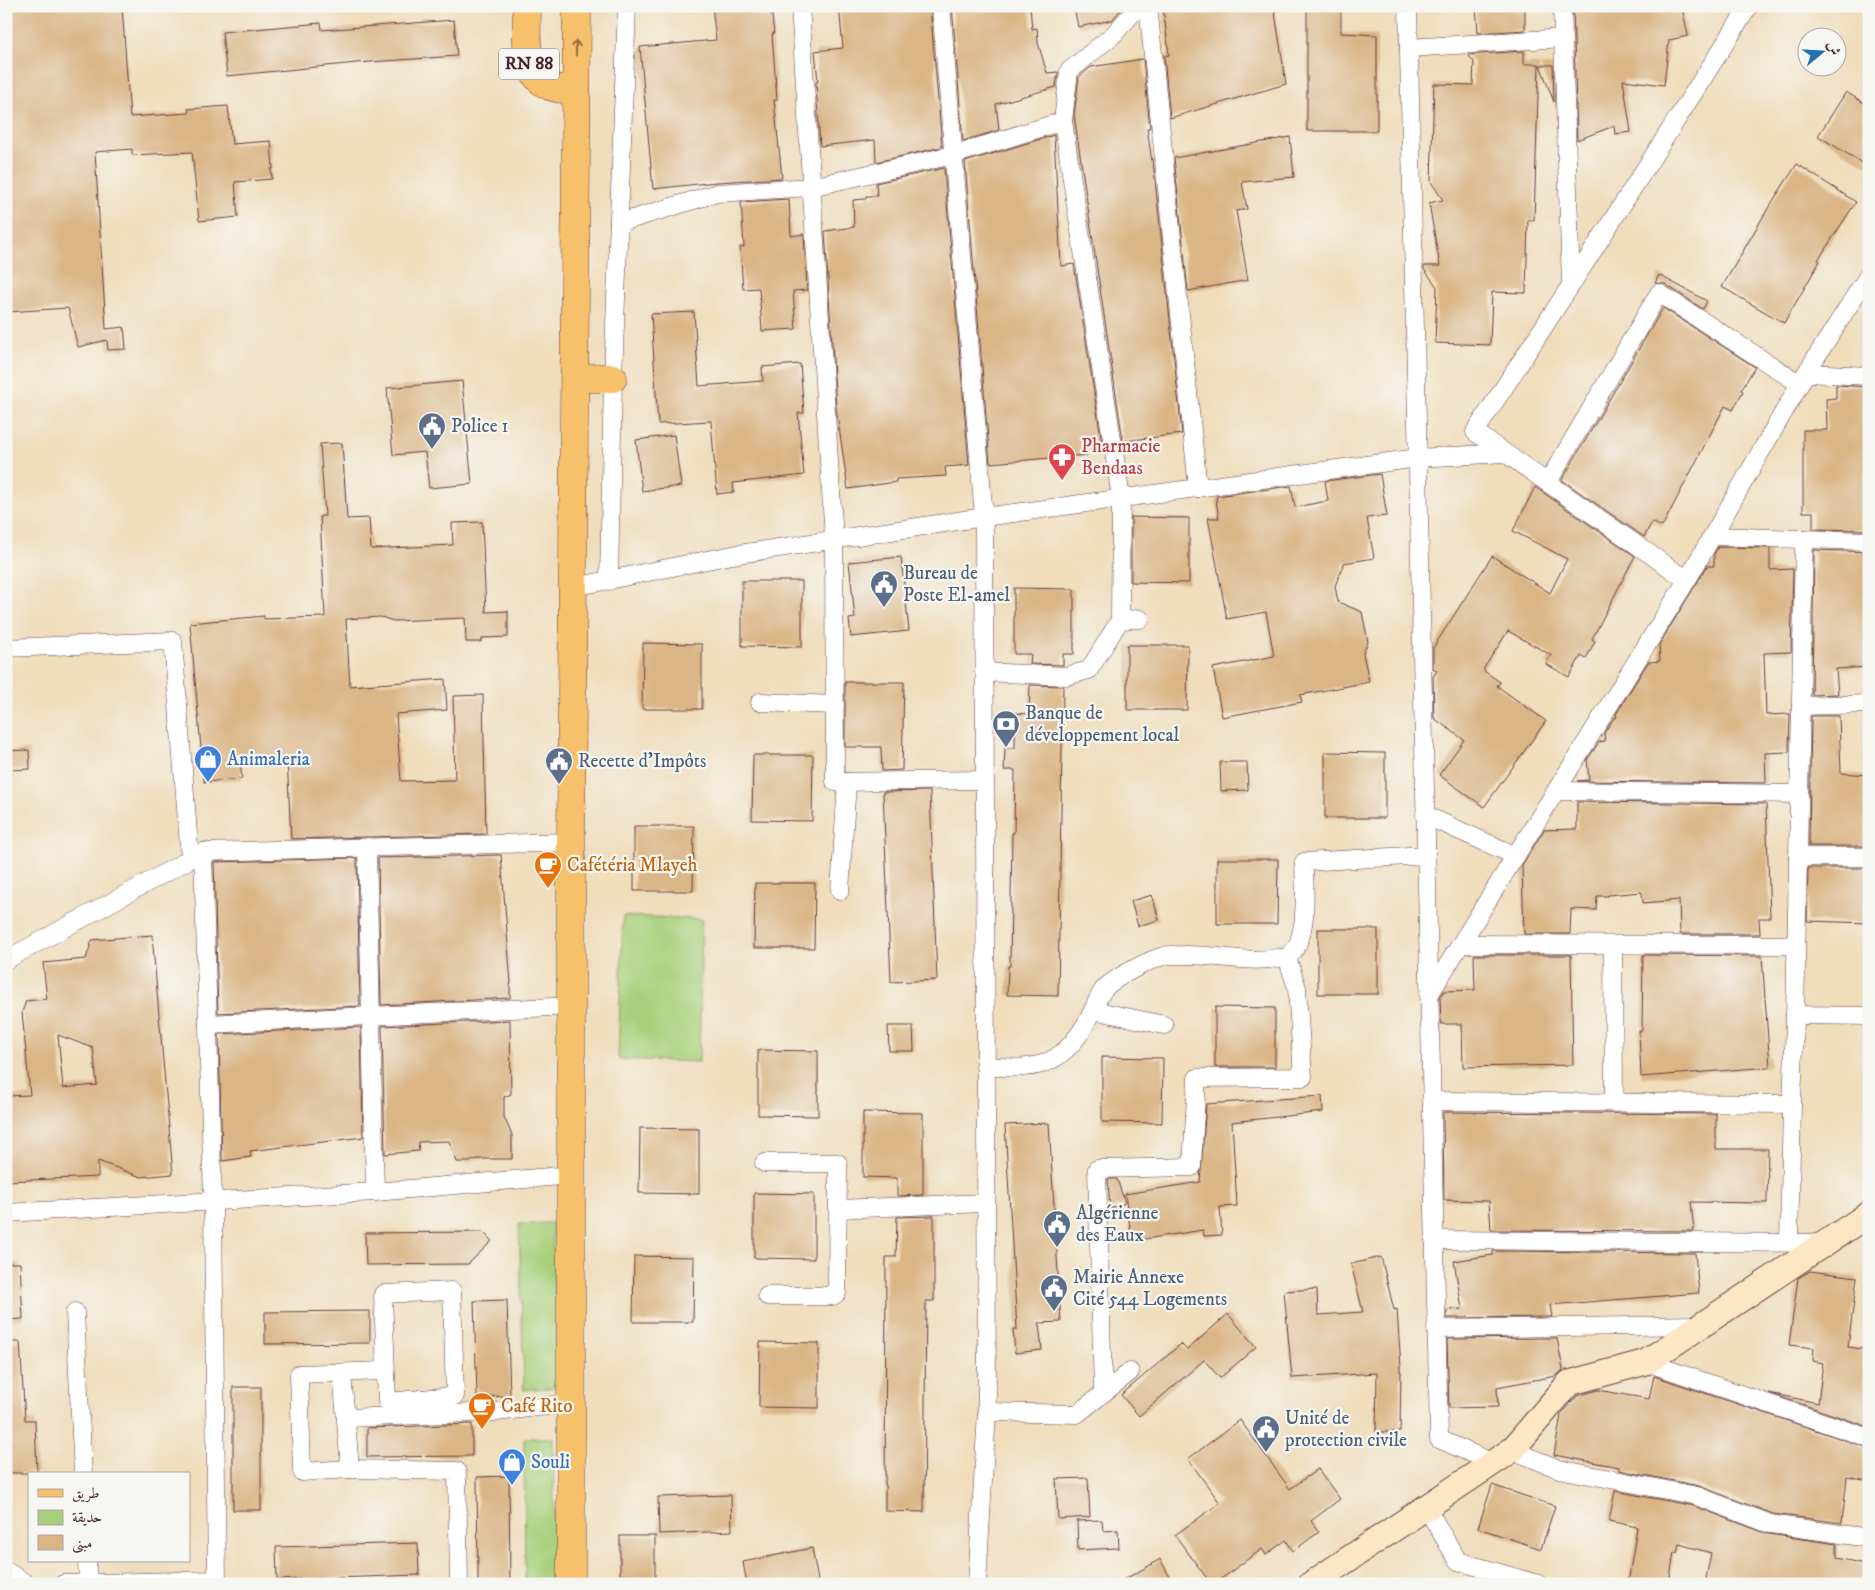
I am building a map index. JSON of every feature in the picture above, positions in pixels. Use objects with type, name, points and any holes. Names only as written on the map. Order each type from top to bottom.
[{"type":"main road","name":"RN 88","points":[[527,6],[526,54],[532,70],[544,83],[554,88],[576,89],[571,842],[570,1584]]},
{"type":"main road","points":[[576,89],[577,6]]},
{"type":"main road","points":[[575,378],[613,378]]},
{"type":"main road","points":[[1311,1584],[1502,1457],[1569,1383],[1646,1362],[1869,1214]]},
{"type":"street","points":[[609,581],[613,378],[627,6]]},
{"type":"street","points":[[800,6],[834,539],[836,782],[984,780]]},
{"type":"street","points":[[941,6],[984,517],[986,1412],[977,1584]]},
{"type":"street","points":[[984,672],[1066,676],[1089,670],[1120,620],[1121,498],[1064,121],[1069,71],[1113,35],[1139,6]]},
{"type":"street","points":[[1148,6],[1198,488]]},
{"type":"street","points":[[1408,6],[1439,1439],[1502,1457],[1696,1496],[1770,1524],[1869,1538]]},
{"type":"street","points":[[1562,6],[1570,284]]},
{"type":"street","points":[[1687,580],[1475,432],[1749,6]]},
{"type":"street","points":[[1409,48],[1563,38]]},
{"type":"street","points":[[619,223],[717,193],[811,187],[953,155],[1064,121]]},
{"type":"street","points":[[1429,995],[1714,536],[1803,379],[1869,274]]},
{"type":"street","points":[[1548,482],[1659,293],[1803,379],[1869,376]]},
{"type":"street","points":[[574,587],[732,555],[984,517],[1418,458],[1505,452]]},
{"type":"street","points":[[1714,536],[1869,541]]},
{"type":"street","points":[[1789,1242],[1804,540]]},
{"type":"street","points":[[1120,620],[1140,619]]},
{"type":"street","points":[[6,648],[173,641],[196,855],[208,1024],[213,1201],[217,1582],[63,1584]]},
{"type":"street","points":[[760,702],[836,705]]},
{"type":"street","points":[[1801,706],[1869,704]]},
{"type":"street","points":[[840,891],[847,782]]},
{"type":"street","points":[[1556,792],[1799,794]]},
{"type":"street","points":[[1425,815],[1516,856]]},
{"type":"street","points":[[6,960],[196,855],[571,842]]},
{"type":"street","points":[[367,848],[375,1192]]},
{"type":"street","points":[[985,1066],[1014,1068],[1042,1065],[1061,1056],[1074,1042],[1104,988],[1134,969],[1164,956],[1200,955],[1268,960],[1287,957],[1298,945],[1304,919],[1304,862],[1426,855]]},
{"type":"street","points":[[1798,857],[1869,857]]},
{"type":"street","points":[[1461,944],[1796,945]]},
{"type":"street","points":[[1613,945],[1614,1102]]},
{"type":"street","points":[[1103,1393],[1097,1169],[1192,1167],[1197,1078],[1303,1077],[1297,988],[1287,957]]},
{"type":"street","points":[[208,1024],[572,1006]]},
{"type":"street","points":[[1093,1010],[1164,1025]]},
{"type":"street","points":[[1795,1014],[1869,1016]]},
{"type":"street","points":[[1431,1101],[1792,1104]]},
{"type":"street","points":[[764,1162],[838,1163],[836,1294],[832,1296],[767,1296]]},
{"type":"street","points":[[6,1213],[375,1192],[572,1175]]},
{"type":"street","points":[[838,1209],[986,1203]]},
{"type":"street","points":[[1434,1240],[1826,1243]]},
{"type":"street","points":[[452,1291],[455,1396],[387,1402],[384,1371],[383,1294],[452,1291]]},
{"type":"street","points":[[75,1312],[82,1472]]},
{"type":"street","points":[[1436,1329],[1700,1326]]},
{"type":"street","points":[[1646,1362],[1869,1438]]},
{"type":"street","points":[[384,1371],[299,1374],[302,1472],[350,1470],[457,1471],[459,1584]]},
{"type":"street","points":[[986,1412],[1077,1414],[1130,1372]]},
{"type":"street","points":[[342,1373],[350,1470]]},
{"type":"street","points":[[346,1418],[496,1412],[571,1403]]},
{"type":"street","points":[[1426,1508],[1458,1560],[1538,1584]]},
{"type":"street","points":[[86,1562],[88,1583]]},
{"type":"street","points":[[6,1571],[27,1584]]},
{"type":"green space","points":[[623,916],[702,919],[699,1062],[618,1059]]},
{"type":"green space","points":[[552,1223],[559,1387],[524,1390],[519,1224]]},
{"type":"green space","points":[[524,1438],[553,1438],[555,1584],[525,1584]]},
{"type":"building","points":[[6,6],[122,6],[130,117],[189,113],[188,109],[228,106],[232,144],[271,141],[272,179],[235,182],[238,217],[199,221],[192,152],[132,155],[132,149],[95,152],[106,329],[124,327],[126,349],[108,350],[107,340],[78,347],[68,308],[6,312]]},
{"type":"building","points":[[712,6],[771,6],[777,100],[774,100],[782,178],[716,182],[653,189],[640,47],[716,40]]},
{"type":"building","points":[[839,6],[930,6],[942,147],[876,162],[875,140],[820,146],[815,51],[843,48]]},
{"type":"building","points":[[952,6],[1030,6],[1032,29],[1037,28],[1038,43],[1047,73],[1058,72],[1056,87],[996,104],[999,130],[963,141]]},
{"type":"building","points":[[1074,6],[1124,6],[1112,20],[1078,27]]},
{"type":"building","points":[[1163,6],[1274,6],[1286,84],[1170,118],[1164,56],[1169,55]]},
{"type":"building","points":[[1307,6],[1341,6],[1341,33],[1377,35],[1377,131],[1307,131]]},
{"type":"building","points":[[1476,6],[1525,6],[1525,30],[1478,33]]},
{"type":"building","points":[[1573,6],[1682,6],[1688,36],[1669,40],[1664,85],[1623,80],[1631,132],[1615,134],[1614,126],[1577,140]]},
{"type":"building","points":[[454,20],[457,56],[356,63],[227,76],[222,32],[321,23],[322,30]]},
{"type":"building","points":[[1524,51],[1524,64],[1539,64],[1534,220],[1528,220],[1526,293],[1492,292],[1490,345],[1435,343],[1437,287],[1424,269],[1424,266],[1440,266],[1429,203],[1443,200],[1431,182],[1434,84],[1473,85],[1474,62],[1468,55]]},
{"type":"building","points":[[1143,59],[1150,128],[1147,128],[1153,161],[1182,434],[1123,441],[1074,115],[1079,77],[1091,67]]},
{"type":"building","points":[[1540,65],[1553,65],[1554,102]]},
{"type":"building","points":[[1846,92],[1869,106],[1869,167],[1818,136]]},
{"type":"building","points":[[1054,135],[1061,266],[1074,264],[1102,444],[1086,446],[1087,455],[990,463],[965,162]]},
{"type":"building","points":[[1290,137],[1294,177],[1242,182],[1247,209],[1236,211],[1248,280],[1188,291],[1174,158]]},
{"type":"building","points":[[1797,164],[1856,202],[1818,260],[1820,261],[1784,323],[1722,287],[1767,210]]},
{"type":"building","points":[[944,168],[969,465],[945,467],[946,476],[896,479],[896,482],[848,489],[836,407],[825,231],[854,227],[853,200],[866,199],[866,196],[877,196],[876,183]]},
{"type":"building","points":[[789,199],[791,236],[804,234],[807,290],[793,291],[796,329],[762,331],[759,288],[743,289],[740,247],[744,247],[741,202]]},
{"type":"building","points":[[1659,275],[1707,301],[1703,309],[1665,284],[1655,283]]},
{"type":"building","points":[[1663,308],[1755,367],[1741,390],[1743,391],[1733,410],[1725,406],[1662,527],[1652,522],[1644,537],[1562,480]]},
{"type":"building","points":[[694,312],[699,386],[763,381],[762,367],[800,364],[804,413],[798,413],[804,475],[733,483],[734,492],[717,494],[711,421],[658,424],[651,314]]},
{"type":"building","points":[[462,381],[472,484],[429,488],[425,452],[393,455],[387,388]]},
{"type":"building","points":[[1836,385],[1869,387],[1869,530],[1813,529],[1813,512],[1803,512],[1803,430],[1827,430],[1826,399],[1836,398]]},
{"type":"building","points":[[674,435],[681,486],[642,491],[636,440]]},
{"type":"building","points":[[342,443],[347,519],[369,518],[371,549],[453,545],[452,523],[482,522],[486,612],[508,611],[508,637],[483,638],[481,642],[466,642],[465,618],[393,621],[381,617],[346,619],[350,686],[445,679],[447,710],[396,714],[401,781],[455,780],[453,696],[483,695],[486,834],[291,839],[287,758],[240,762],[242,779],[204,782],[190,623],[264,616],[264,619],[325,617],[320,516],[325,516],[320,444]]},
{"type":"building","points":[[1380,474],[1387,516],[1367,518],[1374,558],[1344,563],[1335,586],[1338,602],[1362,612],[1368,642],[1363,653],[1369,682],[1300,695],[1302,702],[1222,717],[1213,668],[1274,656],[1266,612],[1227,619],[1208,518],[1219,518],[1217,496],[1291,486],[1295,507],[1328,501],[1325,481]]},
{"type":"building","points":[[1535,487],[1635,556],[1592,639],[1595,641],[1586,659],[1581,656],[1569,677],[1546,664],[1551,655],[1508,631],[1484,668],[1484,671],[1500,682],[1497,686],[1546,721],[1484,807],[1439,775],[1464,740],[1434,718],[1433,677],[1437,671],[1433,668],[1433,648],[1492,556],[1550,593],[1567,559],[1513,531]]},
{"type":"building","points":[[1131,517],[1189,518],[1189,583],[1131,582]]},
{"type":"building","points":[[1718,547],[1770,548],[1770,570],[1793,569],[1791,652],[1764,653],[1766,715],[1790,714],[1789,752],[1765,753],[1766,783],[1577,781],[1589,780],[1587,760],[1599,742],[1605,741],[1604,733],[1614,718],[1617,717],[1616,714],[1648,662],[1660,661],[1659,645],[1707,566],[1714,566],[1714,554]]},
{"type":"building","points":[[1814,550],[1869,552],[1869,667],[1836,669],[1838,694],[1812,695]]},
{"type":"building","points":[[901,557],[909,631],[851,637],[849,619],[855,618],[849,562]]},
{"type":"building","points":[[742,581],[802,581],[802,647],[742,646]]},
{"type":"building","points":[[1014,588],[1074,589],[1074,654],[1063,654],[1063,665],[1030,664],[1031,654],[1014,654]]},
{"type":"building","points":[[643,643],[702,644],[702,709],[642,709]]},
{"type":"building","points":[[1127,645],[1188,645],[1187,710],[1127,710]]},
{"type":"building","points":[[845,682],[904,682],[902,770],[882,771],[881,747],[845,747]]},
{"type":"building","points":[[1030,685],[1063,686],[1058,996],[1007,995],[1008,966],[1010,966],[1015,770],[1004,770],[1005,748],[1015,748],[1015,713],[1029,714]]},
{"type":"building","points":[[1811,716],[1839,716],[1841,773],[1869,775],[1869,846],[1809,846]]},
{"type":"building","points":[[29,750],[30,769],[6,770],[6,751]]},
{"type":"building","points":[[1325,752],[1385,753],[1385,818],[1325,818]]},
{"type":"building","points":[[753,755],[813,755],[812,821],[752,820]]},
{"type":"building","points":[[1220,762],[1247,762],[1248,790],[1221,791]]},
{"type":"building","points":[[930,791],[937,980],[891,982],[883,792]]},
{"type":"building","points":[[1577,802],[1766,804],[1770,918],[1759,918],[1760,934],[1680,934],[1679,900],[1643,903],[1642,892],[1597,896],[1596,910],[1571,909],[1570,934],[1524,934],[1522,865],[1544,830],[1577,829]]},
{"type":"building","points":[[634,826],[694,826],[693,891],[634,891]]},
{"type":"building","points":[[501,855],[511,984],[510,998],[381,1005],[378,858]]},
{"type":"building","points":[[357,858],[360,1006],[218,1013],[214,862]]},
{"type":"building","points":[[1217,859],[1278,859],[1277,924],[1217,924]]},
{"type":"building","points":[[1808,868],[1869,868],[1869,923],[1807,921]]},
{"type":"building","points":[[755,883],[815,883],[814,948],[754,948]]},
{"type":"building","points":[[1152,895],[1159,920],[1138,926],[1131,901]]},
{"type":"building","points":[[1318,929],[1378,929],[1378,994],[1318,994]]},
{"type":"building","points":[[152,935],[173,1174],[141,1177],[98,1161],[98,1177],[6,1181],[6,1096],[30,1095],[22,1012],[26,1001],[47,999],[43,963],[86,959],[92,940]],"holes":[[[58,1035],[93,1048],[97,1085],[63,1088]]]},
{"type":"building","points":[[1474,955],[1571,955],[1573,1065],[1463,1067],[1462,1024],[1441,1024],[1440,997],[1444,991],[1475,990]]},
{"type":"building","points":[[1643,955],[1762,956],[1770,1067],[1641,1077],[1639,1031],[1642,1031]]},
{"type":"building","points":[[1215,1007],[1275,1008],[1275,1067],[1215,1067]]},
{"type":"building","points":[[510,1020],[511,1094],[504,1097],[504,1117],[512,1135],[512,1159],[477,1159],[469,1162],[457,1162],[449,1141],[418,1142],[419,1151],[385,1154],[382,1026]]},
{"type":"building","points":[[888,1026],[913,1026],[914,1051],[889,1051]]},
{"type":"building","points":[[361,1027],[363,1137],[250,1151],[251,1157],[222,1161],[219,1034]]},
{"type":"building","points":[[758,1050],[818,1051],[818,1116],[758,1115]]},
{"type":"building","points":[[1102,1057],[1163,1058],[1162,1123],[1102,1122]]},
{"type":"building","points":[[1322,1096],[1323,1112],[1232,1122],[1237,1206],[1220,1207],[1222,1235],[1204,1236],[1203,1230],[1132,1241],[1125,1194],[1200,1182],[1206,1104]]},
{"type":"building","points":[[863,1112],[923,1113],[923,1195],[897,1196],[897,1178],[863,1177]]},
{"type":"building","points":[[1443,1112],[1716,1114],[1716,1149],[1768,1149],[1767,1203],[1691,1202],[1694,1231],[1491,1230],[1489,1201],[1444,1200]]},
{"type":"building","points":[[1049,1123],[1061,1322],[1039,1323],[1042,1350],[1015,1353],[1013,1329],[1017,1329],[1005,1125]]},
{"type":"building","points":[[640,1128],[699,1129],[699,1194],[639,1193]]},
{"type":"building","points":[[1108,1179],[1117,1179],[1125,1203],[1110,1209]]},
{"type":"building","points":[[754,1193],[814,1194],[814,1259],[754,1258]]},
{"type":"building","points":[[934,1216],[934,1301],[926,1301],[924,1512],[885,1511],[886,1257],[896,1257],[897,1217]]},
{"type":"building","points":[[483,1232],[492,1241],[468,1264],[366,1265],[365,1233]]},
{"type":"building","points":[[1493,1251],[1695,1253],[1699,1293],[1550,1305],[1552,1317],[1447,1318],[1447,1310],[1462,1309],[1454,1261],[1493,1255]]},
{"type":"building","points":[[634,1256],[694,1257],[693,1322],[633,1322]]},
{"type":"building","points":[[1381,1257],[1394,1310],[1397,1309],[1401,1368],[1400,1432],[1376,1432],[1377,1373],[1292,1378],[1284,1291],[1317,1289],[1318,1315],[1363,1312],[1351,1264]]},
{"type":"building","points":[[6,1263],[20,1263],[23,1319],[6,1320]]},
{"type":"building","points":[[1810,1271],[1857,1277],[1848,1347],[1869,1350],[1869,1427],[1769,1393],[1818,1403],[1823,1363],[1813,1361],[1814,1348],[1789,1345],[1798,1278]]},
{"type":"building","points":[[507,1300],[510,1396],[477,1397],[474,1301]]},
{"type":"building","points":[[370,1311],[370,1343],[265,1344],[265,1312]]},
{"type":"building","points":[[1228,1314],[1256,1347],[1220,1378],[1204,1360],[1139,1416],[1121,1395],[1181,1344],[1187,1350]]},
{"type":"building","points":[[1557,1338],[1563,1370],[1556,1376],[1497,1387],[1498,1407],[1449,1408],[1447,1339]]},
{"type":"building","points":[[6,1342],[20,1342],[25,1420],[35,1420],[37,1472],[6,1473]]},
{"type":"building","points":[[760,1342],[819,1343],[819,1408],[759,1407]]},
{"type":"building","points":[[1654,1376],[1869,1448],[1869,1481],[1847,1477],[1842,1523],[1773,1514],[1699,1486],[1619,1470],[1619,1467],[1554,1455],[1561,1415],[1577,1396],[1598,1390],[1649,1399]]},
{"type":"building","points":[[233,1387],[261,1387],[261,1510],[233,1510]]},
{"type":"building","points":[[1240,1420],[1290,1489],[1318,1469],[1340,1499],[1311,1521],[1319,1532],[1293,1551],[1286,1540],[1266,1555],[1262,1549],[1214,1584],[1211,1584],[1175,1535],[1220,1503],[1188,1459]]},
{"type":"building","points":[[472,1424],[472,1456],[367,1457],[367,1428]]},
{"type":"building","points":[[509,1476],[510,1584],[478,1584],[477,1477]]},
{"type":"building","points":[[1088,1478],[1090,1517],[1058,1519],[1056,1479]]},
{"type":"building","points":[[1492,1485],[1555,1506],[1541,1549],[1478,1528]]},
{"type":"building","points":[[1615,1491],[1694,1506],[1768,1534],[1837,1544],[1837,1558],[1869,1565],[1866,1584],[1809,1584],[1759,1581],[1758,1584],[1705,1584],[1711,1553],[1679,1544],[1677,1553],[1674,1552],[1669,1584],[1628,1584],[1637,1527],[1609,1521]]},
{"type":"building","points":[[731,1495],[732,1531],[659,1534],[658,1497]]},
{"type":"building","points":[[1102,1520],[1103,1531],[1118,1530],[1119,1548],[1078,1550],[1077,1521]]},
{"type":"building","points":[[620,1536],[655,1536],[655,1584],[620,1584]]},
{"type":"building","points":[[418,1543],[419,1575],[277,1580],[276,1547]]},
{"type":"building","points":[[812,1548],[818,1581],[805,1584],[747,1584],[743,1562]]},
{"type":"building","points":[[1160,1559],[1174,1584],[1116,1584],[1152,1564]]},
{"type":"place","name":"Police 1","points":[[432,450]]},
{"type":"place","name":"Pharmacie Bendaas","points":[[1062,481]]},
{"type":"place","name":"Bureau de Poste El-amel","points":[[884,608]]},
{"type":"place","name":"Banque de développement local","points":[[1006,748]]},
{"type":"place","name":"Animaleria","points":[[208,783]]},
{"type":"place","name":"Recette d'Impôts","points":[[559,785]]},
{"type":"place","name":"Cafétéria Mlayeh","points":[[548,889]]},
{"type":"place","name":"Algérienne des Eaux","points":[[1057,1248]]},
{"type":"place","name":"Mairie Annexe Cité 544 Logements","points":[[1054,1312]]},
{"type":"place","name":"Café Rito","points":[[482,1430]]},
{"type":"place","name":"Unité de protection civile","points":[[1266,1453]]},
{"type":"place","name":"Souli","points":[[512,1486]]}]
